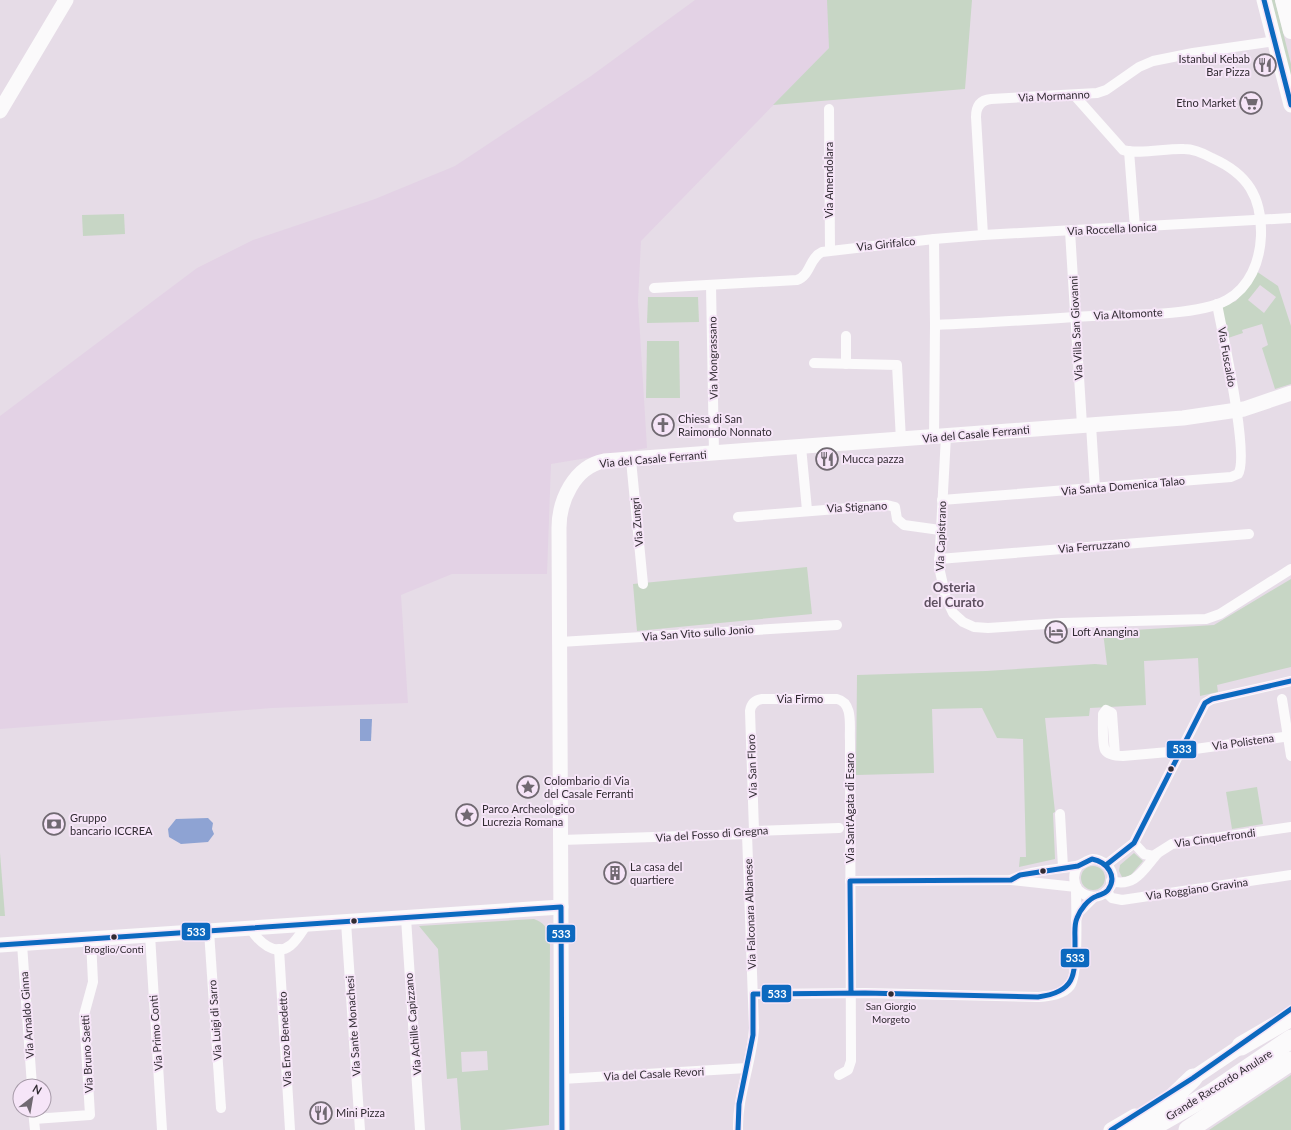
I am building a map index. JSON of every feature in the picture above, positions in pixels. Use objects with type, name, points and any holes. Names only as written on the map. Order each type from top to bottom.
[{"type":"highway","points":[[1240,1046],[1291,1017]]},
{"type":"highway","name":"Grande Raccordo Anulare","points":[[1147,1130],[1210,1094],[1291,1039]]},
{"type":"highway","name":"Grande Raccordo Anulare","points":[[1188,1130],[1291,1061]]},
{"type":"highway","points":[[1126,1130],[1168,1102],[1193,1078]]},
{"type":"main road","points":[[1283,0],[1291,31]]},
{"type":"main road","points":[[1240,1046],[1291,1009]]},
{"type":"street","points":[[0,111],[66,0]]},
{"type":"street","points":[[1264,0],[1291,105]]},
{"type":"street","name":"Via Mormanno","points":[[984,235],[976,117],[978,106],[982,101],[991,99],[1074,96],[1103,91],[1134,70],[1153,61],[1193,53],[1275,41]]},
{"type":"street","points":[[1074,96],[1119,147],[1129,151],[1135,228]]},
{"type":"street","name":"Via Amendolara","points":[[829,109],[830,250]]},
{"type":"street","name":"Via Altomonte","points":[[935,325],[1174,312],[1217,304],[1228,299],[1240,290],[1256,265],[1260,252],[1261,219],[1258,204],[1249,186],[1233,170],[1218,160],[1196,151],[1185,148],[1129,151]]},
{"type":"street","name":"Via Roccella Ionica","points":[[934,239],[1291,218]]},
{"type":"street","name":"Via Villa San Giovanni","points":[[1070,231],[1086,425],[1095,489]]},
{"type":"street","points":[[934,239],[935,325],[940,437]]},
{"type":"street","name":"Via Girifalco","points":[[654,288],[799,279],[806,274],[816,256],[830,250],[934,239]]},
{"type":"street","name":"Via Mongrassano","points":[[712,285],[714,454]]},
{"type":"street","name":"Via Fuscaldo","points":[[1217,304],[1236,410]]},
{"type":"street","points":[[846,336],[846,364]]},
{"type":"street","points":[[814,363],[897,365],[901,440]]},
{"type":"street","name":"Via del Casale Ferranti","points":[[562,1130],[560,642],[558,528],[562,504],[574,481],[594,465],[604,461],[1183,418],[1236,410],[1291,393]]},
{"type":"street","name":"Via Santa Domenica Talao","points":[[942,500],[1095,489],[1236,476],[1241,470],[1242,459],[1236,410]]},
{"type":"street","name":"Via Capistrano","points":[[940,437],[942,500],[939,560],[943,590],[953,613],[958,619],[969,625],[988,628],[1062,623],[1206,620],[1220,614],[1291,569]]},
{"type":"street","points":[[801,447],[808,510]]},
{"type":"street","name":"Via Zungri","points":[[631,460],[643,584]]},
{"type":"street","name":"Via Stignano","points":[[738,517],[808,510],[890,505],[895,507],[897,519],[904,525],[940,530]]},
{"type":"street","name":"Via Ferruzzano","points":[[939,560],[1249,534]]},
{"type":"street","name":"Via San Vito sullo Jonio","points":[[560,642],[837,625]]},
{"type":"street","points":[[1103,863],[1134,843],[1204,705],[1210,700],[1291,681]]},
{"type":"street","name":"Via Firmo","points":[[754,702],[762,699],[834,699],[845,703]]},
{"type":"street","points":[[1282,699],[1291,756]]},
{"type":"street","name":"Via San Floro","points":[[751,832],[750,711],[754,702]]},
{"type":"street","name":"Via Sant'Agata di Esaro","points":[[839,1075],[848,1070],[851,1062],[849,712],[845,703]]},
{"type":"street","name":"Via Polistena","points":[[1194,748],[1289,736]]},
{"type":"street","points":[[1115,755],[1123,756],[1180,751]]},
{"type":"street","points":[[1060,814],[1063,867]]},
{"type":"street","name":"Via Cinquefrondi","points":[[1112,881],[1120,883],[1131,882],[1157,854],[1172,844],[1291,827]]},
{"type":"street","name":"Via del Fosso di Gregna","points":[[561,840],[839,828]]},
{"type":"street","name":"Via Falconara Albanese","points":[[738,1130],[739,1104],[753,1035],[748,846],[751,832]]},
{"type":"street","points":[[1134,843],[1144,854],[1149,856],[1157,854]]},
{"type":"street","points":[[1011,880],[1020,875],[1063,867],[1078,866],[1088,860],[1103,863],[1111,872],[1112,881],[1106,892],[1094,897],[1079,912],[1075,922]]},
{"type":"street","points":[[753,994],[851,993],[1038,996],[1057,994],[1069,986],[1075,969],[1076,887],[1074,874],[1078,866]]},
{"type":"street","name":"Via Roggiano Gravina","points":[[1106,892],[1112,898],[1122,900],[1291,875]]},
{"type":"street","points":[[850,881],[1011,880],[1076,887],[1083,894],[1094,897]]},
{"type":"street","points":[[0,945],[561,907]]},
{"type":"street","points":[[543,909],[553,917],[561,930]]},
{"type":"street","name":"Via Achille Capizzano","points":[[406,918],[420,1130]]},
{"type":"street","name":"Via Sante Monachesi","points":[[346,922],[360,1130]]},
{"type":"street","points":[[250,928],[261,942],[269,947],[279,949],[292,944],[307,924]]},
{"type":"street","name":"Via Luigi di Sarro","points":[[209,931],[221,1108]]},
{"type":"street","name":"Via Primo Conti","points":[[150,935],[162,1130]]},
{"type":"street","name":"Via Bruno Saetti","points":[[52,1115],[90,1115],[84,1016],[93,982],[91,940]]},
{"type":"street","name":"Via Arnaldo Ginna","points":[[22,944],[31,1078]]},
{"type":"street","name":"Via Enzo Benedetto","points":[[279,949],[290,1130]]},
{"type":"street","points":[[1111,1130],[1240,1046]]},
{"type":"street","name":"Via del Casale Revori","points":[[562,1079],[747,1068]]},
{"type":"street","points":[[34,1118],[35,1130]]},
{"type":"shaded area","points":[[695,0],[830,0],[829,48],[641,241],[638,301],[647,448],[551,464],[547,574],[452,574],[401,595],[408,703],[272,708],[0,729],[0,416],[197,268],[253,240],[375,199],[455,166],[591,76]]},
{"type":"green space","points":[[827,0],[972,0],[965,89],[773,105],[829,48]]},
{"type":"green space","points":[[1269,0],[1275,0],[1291,64],[1291,83]]},
{"type":"green space","points":[[124,214],[125,234],[83,236],[82,215]]},
{"type":"green space","points":[[1256,271],[1278,286],[1291,326],[1291,384],[1275,389],[1262,348],[1268,345],[1262,324],[1242,330],[1243,333],[1228,338],[1221,306],[1236,301]],"holes":[[[1260,285],[1276,297],[1264,313],[1248,300]]]},
{"type":"green space","points":[[648,297],[698,297],[699,322],[647,323]]},
{"type":"green space","points":[[647,341],[679,341],[680,398],[646,398]]},
{"type":"green space","points":[[807,567],[812,614],[637,631],[633,584]]},
{"type":"green space","points":[[1291,579],[1291,667],[1217,685],[1218,692],[1200,696],[1198,658],[1144,661],[1146,705],[1090,708],[1089,716],[1045,718],[1055,812],[1053,813],[1055,859],[1019,867],[1020,857],[1026,857],[1023,739],[997,738],[982,708],[932,709],[934,773],[856,775],[857,675],[986,671],[1095,664],[1107,665],[1103,632],[1214,625]]},
{"type":"green space","points":[[1257,787],[1263,824],[1232,829],[1226,792]]},
{"type":"green space","points":[[0,853],[5,916],[0,916]]},
{"type":"green space","points":[[1134,853],[1143,861],[1130,876],[1122,877],[1119,871],[1120,865]]},
{"type":"green space","points":[[1093,866],[1098,867],[1104,873],[1104,883],[1098,889],[1093,890],[1088,889],[1082,883],[1081,878],[1082,873],[1088,867]]},
{"type":"green space","points":[[534,919],[543,924],[546,928],[550,937],[549,1125],[504,1130],[461,1130],[457,1078],[447,1079],[438,949],[419,926]],"holes":[[[487,1051],[488,1070],[462,1072],[461,1052]]]},
{"type":"green space","points":[[1291,1075],[1291,1130],[1209,1130]]},
{"type":"water","points":[[360,719],[372,719],[371,741],[360,741]]},
{"type":"water","points":[[208,818],[213,823],[212,829],[214,834],[208,842],[181,844],[169,837],[168,829],[176,819]]},
{"type":"transit line","name":"533","points":[[1264,0],[1291,105]]},
{"type":"transit line","name":"533","points":[[1106,865],[1134,843],[1205,703],[1212,699],[1291,681]]},
{"type":"transit line","name":"533","points":[[738,1130],[739,1104],[753,1035],[753,994],[865,993],[1038,997],[1051,995],[1067,986],[1071,979],[1074,972],[1075,963],[1076,921],[1080,912],[1088,902],[1094,897],[1108,890],[1112,880],[1109,870],[1102,863],[1092,859],[1078,866],[1020,875],[1011,880],[850,881],[851,993]]},
{"type":"transit line","name":"533","points":[[0,945],[561,907],[562,1130]]},
{"type":"transit line","name":"533","points":[[1111,1130],[1193,1078],[1291,1009]]},
{"type":"place","name":"Istanbul Kebab Bar Pizza","points":[[1265,65]]},
{"type":"place","name":"Etno Market","points":[[1251,103]]},
{"type":"place","name":"Chiesa di San Raimondo Nonnato","points":[[663,425]]},
{"type":"place","name":"Mucca pazza","points":[[827,459]]},
{"type":"place","name":"Loft Anangina","points":[[1056,632]]},
{"type":"place","name":"Colombario di Via del Casale Ferranti","points":[[528,787]]},
{"type":"place","name":"Parco Archeologico Lucrezia Romana","points":[[467,815]]},
{"type":"place","name":"Gruppo bancario ICCREA","points":[[54,824]]},
{"type":"place","name":"La casa del quartiere","points":[[615,873]]},
{"type":"place","name":"Broglio/Conti","points":[[114,937]]},
{"type":"place","name":"San Giorgio Morgeto","points":[[891,994]]},
{"type":"place","name":"Mini Pizza","points":[[321,1113]]},
{"type":"district","name":"Osteria del Curato","points":[[954,594]]}]
